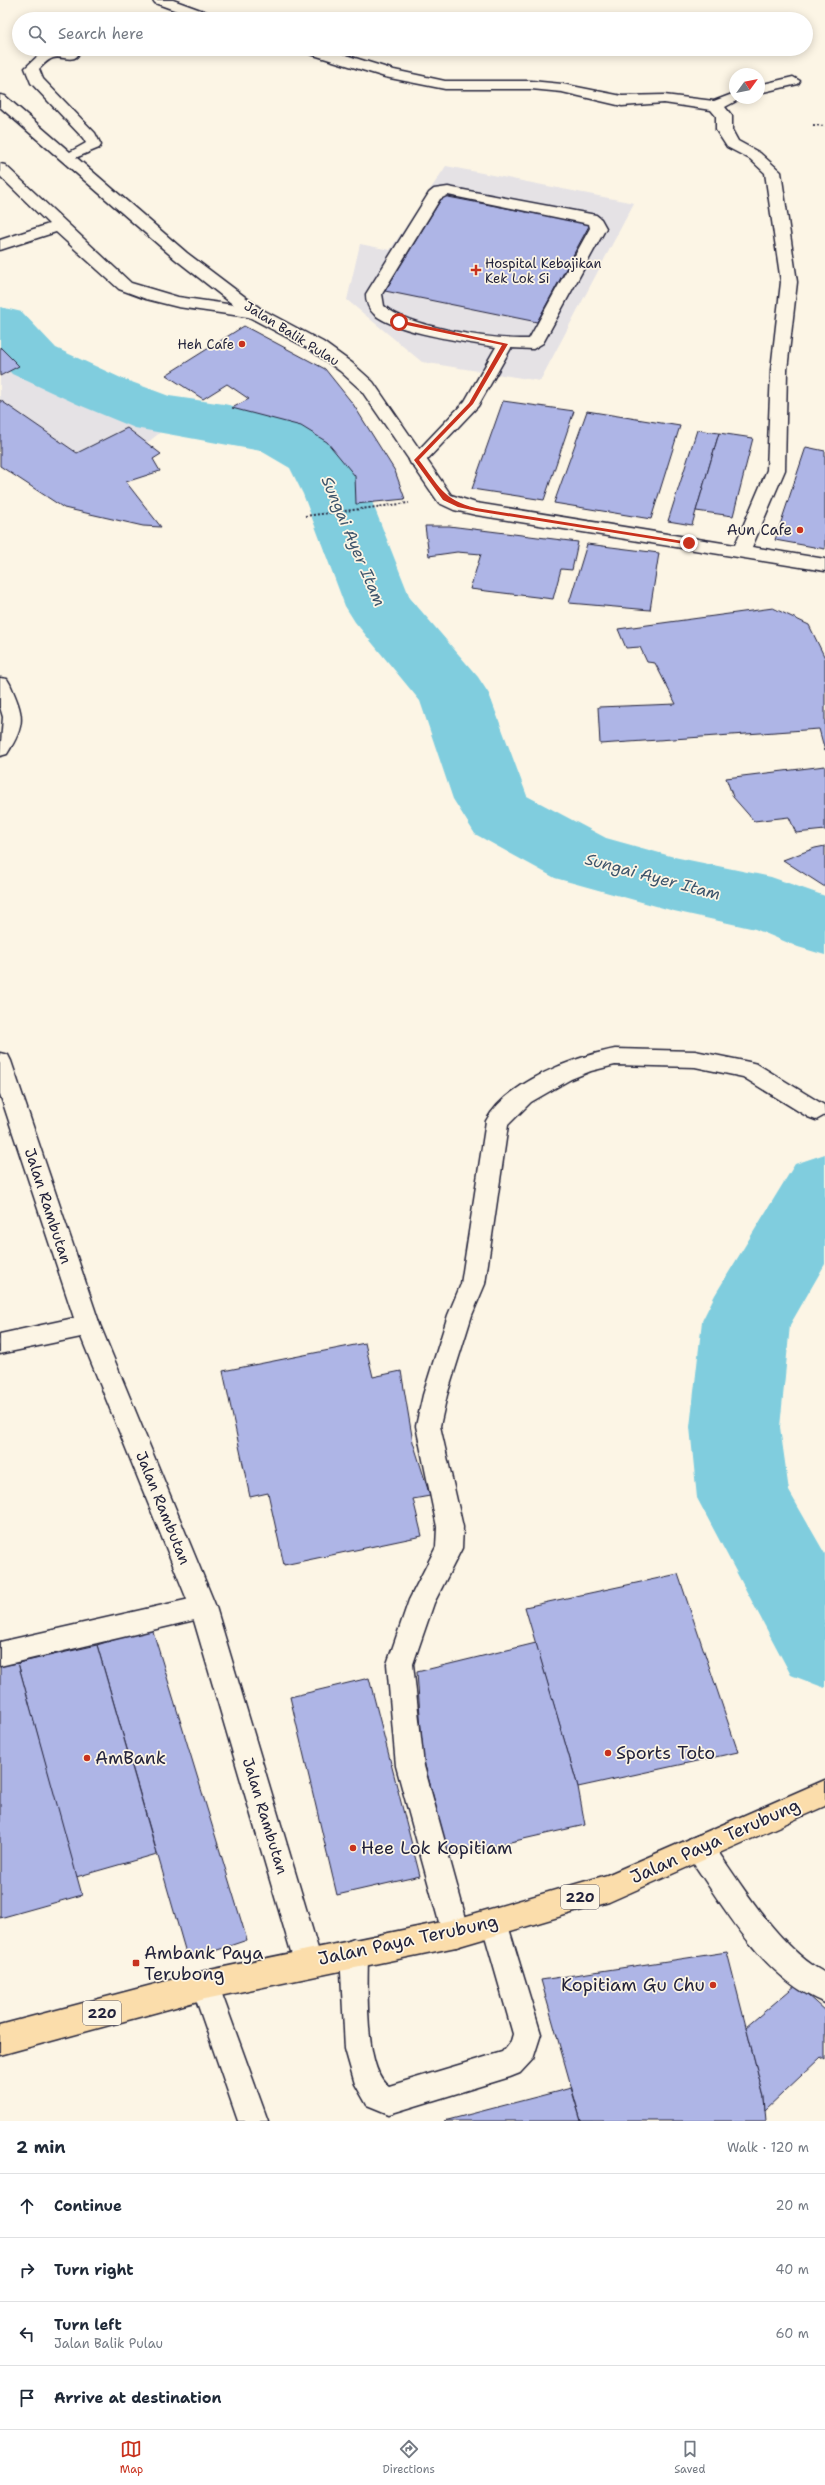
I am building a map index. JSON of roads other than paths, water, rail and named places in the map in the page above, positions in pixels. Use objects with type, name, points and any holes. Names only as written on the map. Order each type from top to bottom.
[{"type":"main road","name":"Jalan Paya Terubung","points":[[0,2040],[205,1985],[308,1962],[456,1933],[608,1888],[823,1793]]},
{"type":"street","points":[[160,0],[193,12]]},
{"type":"street","points":[[335,56],[390,74],[445,85],[531,85],[562,88],[622,101],[664,99],[716,106],[729,100]]},
{"type":"street","points":[[765,87],[793,81]]},
{"type":"street","name":"Jalan Balik Pulau","points":[[0,99],[181,256],[255,313],[317,346],[346,367],[367,386],[445,499],[460,506],[476,509],[741,552]]},
{"type":"street","points":[[716,106],[724,116],[724,130],[732,144],[755,156],[773,172],[789,282],[779,370],[776,470],[741,552],[825,565]]},
{"type":"street","points":[[0,684],[14,716],[9,736],[0,749]]},
{"type":"street","points":[[456,1933],[410,1766],[400,1664],[422,1600],[449,1548],[450,1527],[428,1426],[435,1395],[460,1314],[473,1284],[497,1121],[523,1096],[563,1073],[587,1063],[615,1057],[695,1059],[749,1070],[816,1111]]},
{"type":"street","name":"Jalan Rambutan","points":[[0,1061],[4,1089],[88,1325],[203,1607],[308,1962]]},
{"type":"street","points":[[0,1344],[88,1325]]},
{"type":"street","points":[[699,1848],[765,1940],[803,1977],[825,1989]]},
{"type":"street","points":[[205,1985],[253,2121]]},
{"type":"lane","points":[[46,56],[41,58],[32,68],[36,80],[90,136],[94,145],[68,157]]},
{"type":"lane","points":[[0,168],[59,226],[125,286],[152,296],[178,302],[255,313]]},
{"type":"lane","points":[[448,191],[584,217],[596,222],[598,228],[537,340],[533,344],[505,344],[399,322],[380,311],[374,304],[374,294],[434,196],[440,192],[448,191]]},
{"type":"lane","points":[[0,245],[59,226]]},
{"type":"lane","points":[[417,460],[472,403],[505,344]]},
{"type":"lane","points":[[0,1654],[203,1607]]},
{"type":"lane","points":[[354,1953],[356,2046],[369,2082],[377,2095],[389,2100],[510,2063],[523,2049],[527,2034],[494,1922]]},
{"type":"waterway","name":"Sungai Ayer Itam","points":[[0,325],[34,361],[99,391],[157,414],[224,423],[282,436],[317,456],[336,494],[379,606],[453,694],[490,799],[501,815],[582,859],[674,884],[771,905],[825,927]]},
{"type":"waterway","name":"Sungai Ayer Itam","points":[[825,1188],[746,1321],[735,1427],[743,1498],[825,1644]]},
{"type":"place","name":"Hospital Kebajikan Kek Lok Si","points":[[476,270]]},
{"type":"place","name":"Heh Cafe","points":[[242,344]]},
{"type":"place","name":"Aun Cafe","points":[[800,530]]},
{"type":"place","name":"Sports Toto","points":[[608,1753]]},
{"type":"place","name":"AmBank","points":[[87,1758]]},
{"type":"place","name":"Hee Lok Kopitiam","points":[[353,1848]]},
{"type":"place","name":"Ambank Paya Terubong","points":[[136,1963]]},
{"type":"place","name":"Kopitiam Gu Chu","points":[[713,1985]]}]
